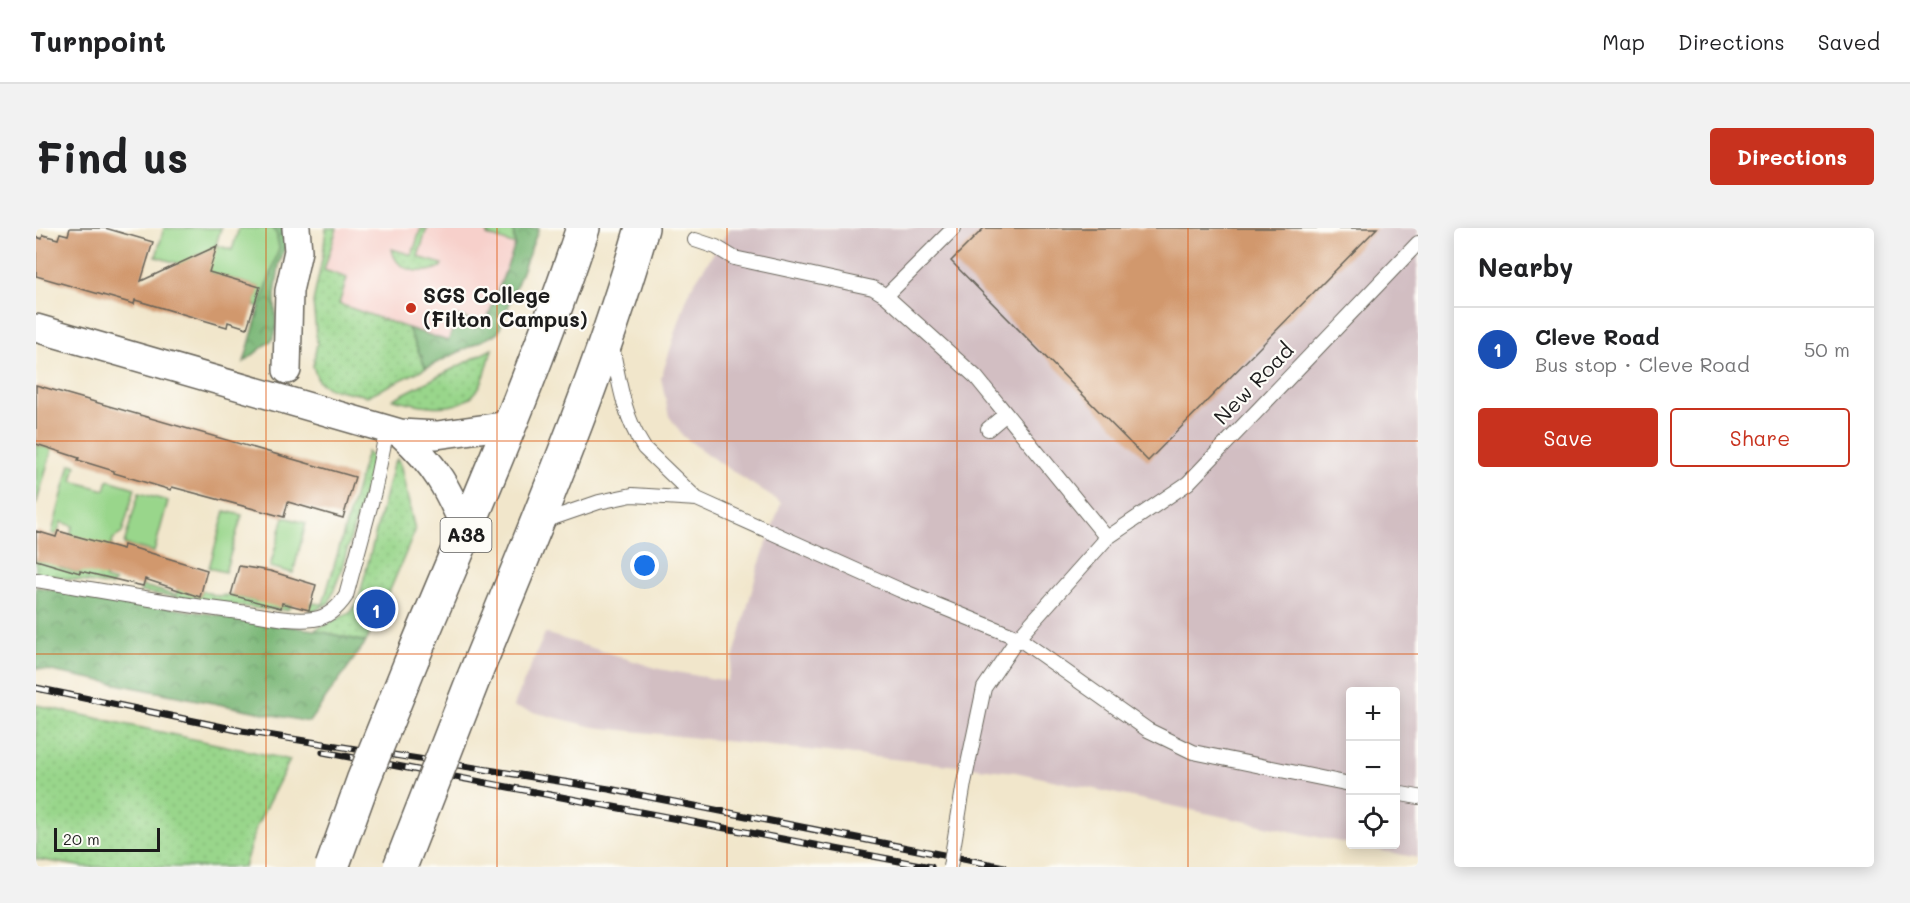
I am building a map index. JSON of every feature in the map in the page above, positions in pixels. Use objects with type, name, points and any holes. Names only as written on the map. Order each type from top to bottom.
[{"type":"main road","name":"A38","points":[[332,867],[363,781],[413,657],[467,533],[558,304],[583,228]]},
{"type":"main road","name":"A38","points":[[400,867],[571,434],[642,228]]},
{"type":"street","points":[[287,370],[289,291],[298,251],[296,228]]},
{"type":"street","points":[[36,328],[394,431],[436,435],[509,425]]},
{"type":"street","points":[[394,431],[419,450],[438,473],[467,533]]},
{"type":"lane","points":[[886,296],[954,228]]},
{"type":"lane","points":[[695,240],[716,247],[734,258],[873,288],[886,296],[976,377],[1107,538]]},
{"type":"lane","name":"New Road","points":[[950,867],[964,783],[984,688],[1018,638],[1107,538],[1188,483],[1418,243]]},
{"type":"lane","points":[[609,329],[621,392],[633,428],[644,448],[697,499],[900,590],[1018,638],[1149,730],[1193,752],[1346,783]]},
{"type":"lane","points":[[988,429],[1006,414]]},
{"type":"lane","points":[[36,580],[192,606],[287,618],[316,619],[339,607],[346,596],[374,492],[394,431]]},
{"type":"lane","points":[[537,523],[582,507],[632,495],[697,499]]},
{"type":"lane","points":[[1400,794],[1418,797]]},
{"type":"shaded area","name":"SGS College (Filton Campus)","points":[[326,228],[539,228],[498,333],[367,396],[317,343],[313,302]]},
{"type":"shaded area","points":[[730,228],[1418,228],[1418,858],[1373,849],[1400,849],[1400,687],[1346,687],[1346,843],[1015,772],[594,727],[513,707],[545,633],[659,669],[727,681],[758,568],[781,503],[683,436],[669,416],[661,378],[689,291]]},
{"type":"green space","points":[[164,228],[221,228],[216,245],[232,250],[239,228],[271,228],[276,233],[279,248],[260,307],[254,305],[259,287],[209,272],[208,254],[201,253],[195,256],[191,267],[156,257]]},
{"type":"green space","points":[[271,228],[283,228],[286,245],[279,265],[275,296],[276,331],[273,339],[244,362],[268,279],[276,233]]},
{"type":"green space","points":[[326,228],[337,228],[324,270],[347,278],[339,304],[408,328],[426,368],[367,396],[328,388],[318,381],[313,366],[317,343],[313,302]]},
{"type":"green space","points":[[421,228],[427,228],[418,257],[442,264],[434,270],[419,271],[405,267],[399,263],[392,249],[412,255]]},
{"type":"green space","points":[[489,228],[513,228],[515,245],[487,235]]},
{"type":"green space","points":[[513,228],[539,228],[498,333],[426,368],[408,328],[448,341],[458,316],[485,325],[515,245]]},
{"type":"green space","points":[[492,349],[481,383],[467,400],[447,406],[436,406],[393,399]]},
{"type":"green space","points":[[36,445],[52,449],[36,505]]},
{"type":"green space","points":[[367,452],[371,456],[372,466],[341,571],[329,603],[309,611],[311,603],[323,604]]},
{"type":"green space","points":[[397,459],[401,467],[415,531],[385,602],[376,598],[368,616],[376,620],[366,642],[314,630],[350,613],[358,602],[393,465]]},
{"type":"green space","points":[[70,464],[76,465],[72,481],[105,490],[108,480],[135,488],[122,533],[113,539],[111,548],[70,535],[73,526],[61,522],[57,535],[52,533]]},
{"type":"green space","points":[[139,493],[168,501],[154,552],[124,544]]},
{"type":"green space","points":[[225,511],[242,515],[225,572],[209,568]]},
{"type":"green space","points":[[284,517],[306,523],[293,573],[270,567]]},
{"type":"green space","points":[[36,560],[59,565],[59,567],[79,573],[81,566],[106,574],[105,579],[115,582],[111,586],[36,573]]},
{"type":"green space","points":[[143,586],[176,595],[178,588],[200,596],[202,591],[218,596],[231,595],[292,606],[287,610],[262,609],[140,592]]},
{"type":"green space","points":[[36,587],[314,630],[366,642],[309,722],[36,668]]},
{"type":"green space","points":[[36,705],[290,760],[256,827],[244,867],[85,867],[36,859]]},
{"type":"building","points":[[70,228],[105,228],[153,242],[141,281],[217,246],[209,272],[260,287],[247,328],[228,322],[227,327],[135,300],[134,304],[36,276],[36,237],[42,239],[43,235],[58,239],[60,233],[68,235]]},
{"type":"building","points":[[984,228],[1377,228],[1148,461],[951,261]]},
{"type":"building","points":[[36,385],[355,477],[343,518],[288,502],[284,517],[172,487],[171,490],[114,473],[114,471],[36,444]]},
{"type":"building","points":[[36,531],[56,537],[58,531],[123,549],[124,545],[207,570],[200,597],[145,579],[143,586],[80,571],[80,573],[36,560]]},
{"type":"building","points":[[239,566],[270,571],[316,585],[309,610],[282,603],[281,608],[231,595]]},
{"type":"railway","points":[[36,688],[242,731],[609,789],[1004,867]]},
{"type":"railway","points":[[323,752],[931,867]]},
{"type":"place","name":"SGS College (Filton Campus)","points":[[411,308]]},
{"type":"place","name":"Cleve Road","points":[[376,609]]}]
